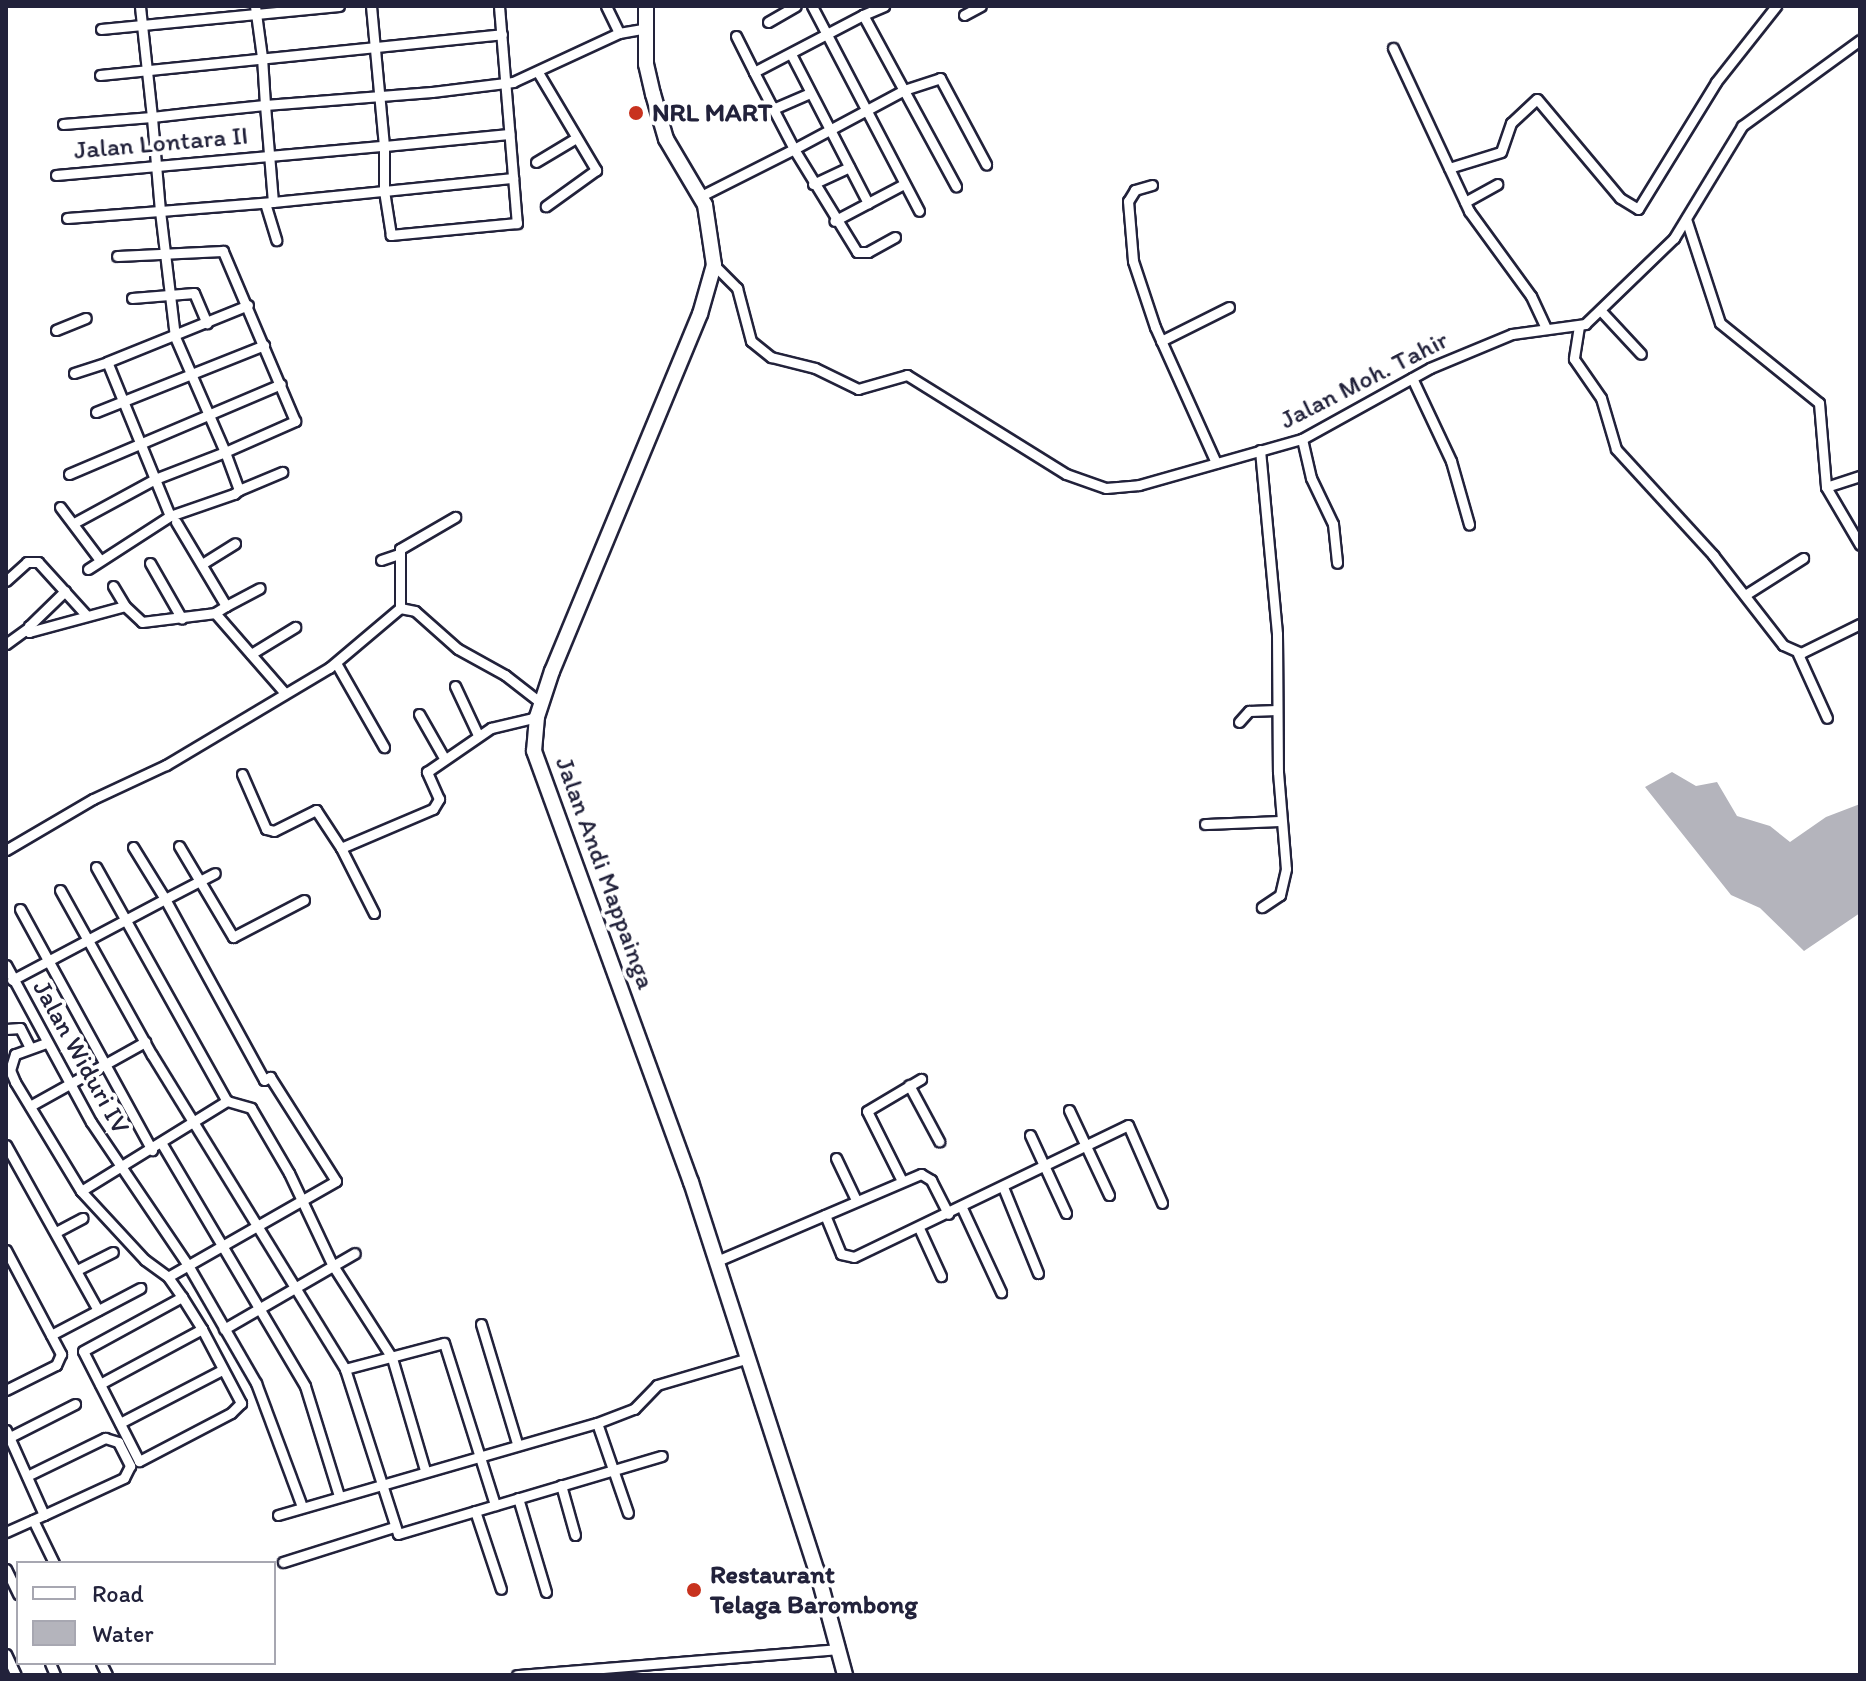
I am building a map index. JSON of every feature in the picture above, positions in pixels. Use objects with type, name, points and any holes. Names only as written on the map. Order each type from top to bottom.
[{"type":"main road","name":"Jalan Andi Mappainga","points":[[646,6],[646,64],[661,125],[701,196],[713,235],[714,265],[700,314],[539,710],[534,741],[539,768],[717,1261],[845,1675]]},
{"type":"street","points":[[140,6],[175,337],[239,490]]},
{"type":"street","points":[[101,29],[256,10],[339,6]]},
{"type":"street","points":[[371,6],[384,146],[384,191],[391,235],[517,223],[499,6]]},
{"type":"street","points":[[606,6],[619,33]]},
{"type":"street","points":[[768,22],[796,6]]},
{"type":"street","points":[[812,6],[919,211]]},
{"type":"street","points":[[754,72],[827,36],[864,12],[884,6]]},
{"type":"street","points":[[964,15],[981,6]]},
{"type":"street","points":[[1449,168],[1501,152],[1511,123],[1537,99],[1620,198],[1638,209],[1716,82],[1776,6]]},
{"type":"street","points":[[256,10],[270,156],[269,202],[276,240]]},
{"type":"street","points":[[864,12],[956,186]]},
{"type":"street","points":[[63,124],[505,83],[539,74],[619,33],[646,28]]},
{"type":"street","points":[[100,75],[502,34]]},
{"type":"street","points":[[736,36],[813,184],[834,221],[857,252],[868,252],[895,237]]},
{"type":"street","points":[[1827,718],[1798,654],[1783,645],[1745,595],[1616,449],[1601,398],[1574,359],[1579,326],[1602,312],[1631,276],[1668,245],[1739,129],[1860,40]]},
{"type":"street","points":[[1393,48],[1465,202],[1531,296],[1545,326]]},
{"type":"street","points":[[791,54],[868,203]]},
{"type":"street","points":[[539,74],[595,174],[546,206]]},
{"type":"street","points":[[701,196],[904,90],[935,78],[945,81],[986,164]]},
{"type":"street","points":[[773,109],[810,93]]},
{"type":"street","name":"Jalan Lontara II","points":[[56,175],[509,134]]},
{"type":"street","points":[[536,162],[576,138]]},
{"type":"street","points":[[813,184],[849,167]]},
{"type":"street","points":[[67,218],[513,178]]},
{"type":"street","points":[[834,221],[904,184]]},
{"type":"street","points":[[1465,202],[1497,184]]},
{"type":"street","points":[[1152,185],[1131,193],[1127,212],[1137,276],[1161,341],[1216,463]]},
{"type":"street","points":[[1686,219],[1720,323],[1819,403],[1826,487],[1860,545]]},
{"type":"street","points":[[74,523],[155,479],[293,425],[281,384],[223,251],[117,256]]},
{"type":"street","name":"Jalan Moh. Tahir","points":[[714,265],[737,288],[747,333],[762,351],[858,389],[907,375],[1085,482],[1120,489],[1302,439],[1412,378],[1545,326],[1579,326]]},
{"type":"street","points":[[132,298],[195,294],[207,323]]},
{"type":"street","points":[[74,373],[175,337],[248,305]]},
{"type":"street","points":[[1161,341],[1229,307]]},
{"type":"street","points":[[1602,312],[1641,354]]},
{"type":"street","points":[[56,330],[86,318]]},
{"type":"street","points":[[96,412],[264,345]]},
{"type":"street","points":[[107,362],[137,442],[173,519],[226,606]]},
{"type":"street","points":[[1412,378],[1451,461],[1469,524]]},
{"type":"street","points":[[69,474],[137,442],[281,384]]},
{"type":"street","points":[[1302,439],[1311,478],[1333,524],[1337,563]]},
{"type":"street","points":[[1260,450],[1277,634],[1284,881],[1280,895],[1262,907]]},
{"type":"street","points":[[88,569],[173,519],[282,472]]},
{"type":"street","points":[[1826,487],[1860,476]]},
{"type":"street","points":[[60,507],[100,560]]},
{"type":"street","points":[[400,608],[398,554],[402,547],[455,517]]},
{"type":"street","points":[[202,564],[235,543]]},
{"type":"street","points":[[381,560],[398,554]]},
{"type":"street","points":[[1745,595],[1803,558]]},
{"type":"street","points":[[6,581],[33,560],[86,615]]},
{"type":"street","points":[[150,563],[182,619]]},
{"type":"street","points":[[113,586],[125,606],[142,622],[215,613],[260,588]]},
{"type":"street","points":[[6,644],[28,628],[65,591]]},
{"type":"street","points":[[28,628],[32,633],[125,606]]},
{"type":"street","points":[[341,848],[436,807],[439,799],[427,772],[478,735],[539,710],[502,673],[458,649],[415,611],[400,608]]},
{"type":"street","points":[[6,850],[93,799],[166,765],[336,663],[400,608]]},
{"type":"street","points":[[215,613],[284,692]]},
{"type":"street","points":[[1798,654],[1860,624]]},
{"type":"street","points":[[251,654],[295,627]]},
{"type":"street","points":[[336,663],[384,747]]},
{"type":"street","points":[[455,686],[478,735]]},
{"type":"street","points":[[1239,722],[1249,711],[1277,710]]},
{"type":"street","points":[[419,714],[444,758]]},
{"type":"street","points":[[242,774],[266,829],[274,831],[316,810],[341,848],[374,913]]},
{"type":"street","points":[[1205,824],[1281,821]]},
{"type":"street","points":[[179,846],[233,937],[304,900]]},
{"type":"street","points":[[133,847],[165,899],[264,1080],[270,1077],[336,1181],[168,1277]]},
{"type":"street","points":[[96,867],[227,1101],[251,1108],[303,1202],[332,1264],[392,1358],[425,1470]]},
{"type":"street","points":[[12,980],[215,873]]},
{"type":"street","points":[[60,890],[152,1055],[260,1226],[345,1369],[394,1527],[401,1534],[662,1456]]},
{"type":"street","points":[[20,909],[152,1150]]},
{"type":"street","name":"Jalan Widuri IV","points":[[6,965],[69,1084],[121,1169],[189,1267],[266,1401],[302,1507]]},
{"type":"street","points":[[6,1029],[20,1028],[30,1048]]},
{"type":"street","points":[[30,1106],[145,1042]]},
{"type":"street","points":[[46,1043],[15,1054],[8,1072],[81,1191],[145,1260],[168,1277],[182,1297],[202,1329],[241,1403],[231,1413],[139,1461],[83,1351],[182,1297]]},
{"type":"street","points":[[902,1181],[867,1111],[921,1079]]},
{"type":"street","points":[[909,1085],[939,1141]]},
{"type":"street","points":[[81,1191],[196,1124],[227,1101]]},
{"type":"street","points":[[1069,1110],[1109,1195]]},
{"type":"street","points":[[825,1215],[841,1254],[849,1258],[962,1208],[1128,1125],[1162,1203]]},
{"type":"street","points":[[1030,1135],[1066,1213]]},
{"type":"street","points":[[162,1144],[305,1386],[339,1496]]},
{"type":"street","points":[[6,1147],[98,1310]]},
{"type":"street","points":[[836,1158],[856,1200]]},
{"type":"street","points":[[717,1261],[856,1200],[926,1174],[948,1214]]},
{"type":"street","points":[[1003,1187],[1038,1273]]},
{"type":"street","points":[[962,1208],[1001,1292]]},
{"type":"street","points":[[56,1232],[82,1218]]},
{"type":"street","points":[[919,1228],[941,1276]]},
{"type":"street","points":[[6,1250],[51,1335],[59,1362],[6,1390]]},
{"type":"street","points":[[77,1270],[113,1252]]},
{"type":"street","points":[[224,1329],[355,1253]]},
{"type":"street","points":[[51,1335],[140,1288]]},
{"type":"street","points":[[481,1324],[517,1443]]},
{"type":"street","points":[[100,1384],[202,1329]]},
{"type":"street","points":[[345,1369],[441,1342],[476,1456],[495,1505]]},
{"type":"street","points":[[278,1515],[517,1443],[597,1423],[634,1409],[657,1385],[749,1358]]},
{"type":"street","points":[[120,1423],[222,1370]]},
{"type":"street","points":[[44,1515],[8,1434],[75,1404]]},
{"type":"street","points":[[597,1423],[628,1513]]},
{"type":"street","points":[[6,1532],[124,1478],[130,1466],[118,1442],[105,1438],[27,1476]]},
{"type":"street","points":[[561,1485],[575,1535]]},
{"type":"street","points":[[518,1498],[546,1592]]},
{"type":"street","points":[[475,1511],[501,1589]]},
{"type":"street","points":[[33,1520],[53,1561]]},
{"type":"street","points":[[283,1562],[394,1527]]},
{"type":"street","points":[[6,1569],[16,1590]]},
{"type":"street","points":[[517,1675],[838,1649]]},
{"type":"street","points":[[6,1654],[16,1675]]},
{"type":"water","points":[[1672,772],[1696,786],[1717,782],[1737,816],[1770,826],[1790,842],[1826,817],[1860,804],[1860,913],[1804,951],[1760,908],[1731,895],[1645,787]]},
{"type":"place","name":"NRL MART","points":[[636,113]]},
{"type":"place","name":"Restaurant Telaga Barombong","points":[[694,1590]]}]
